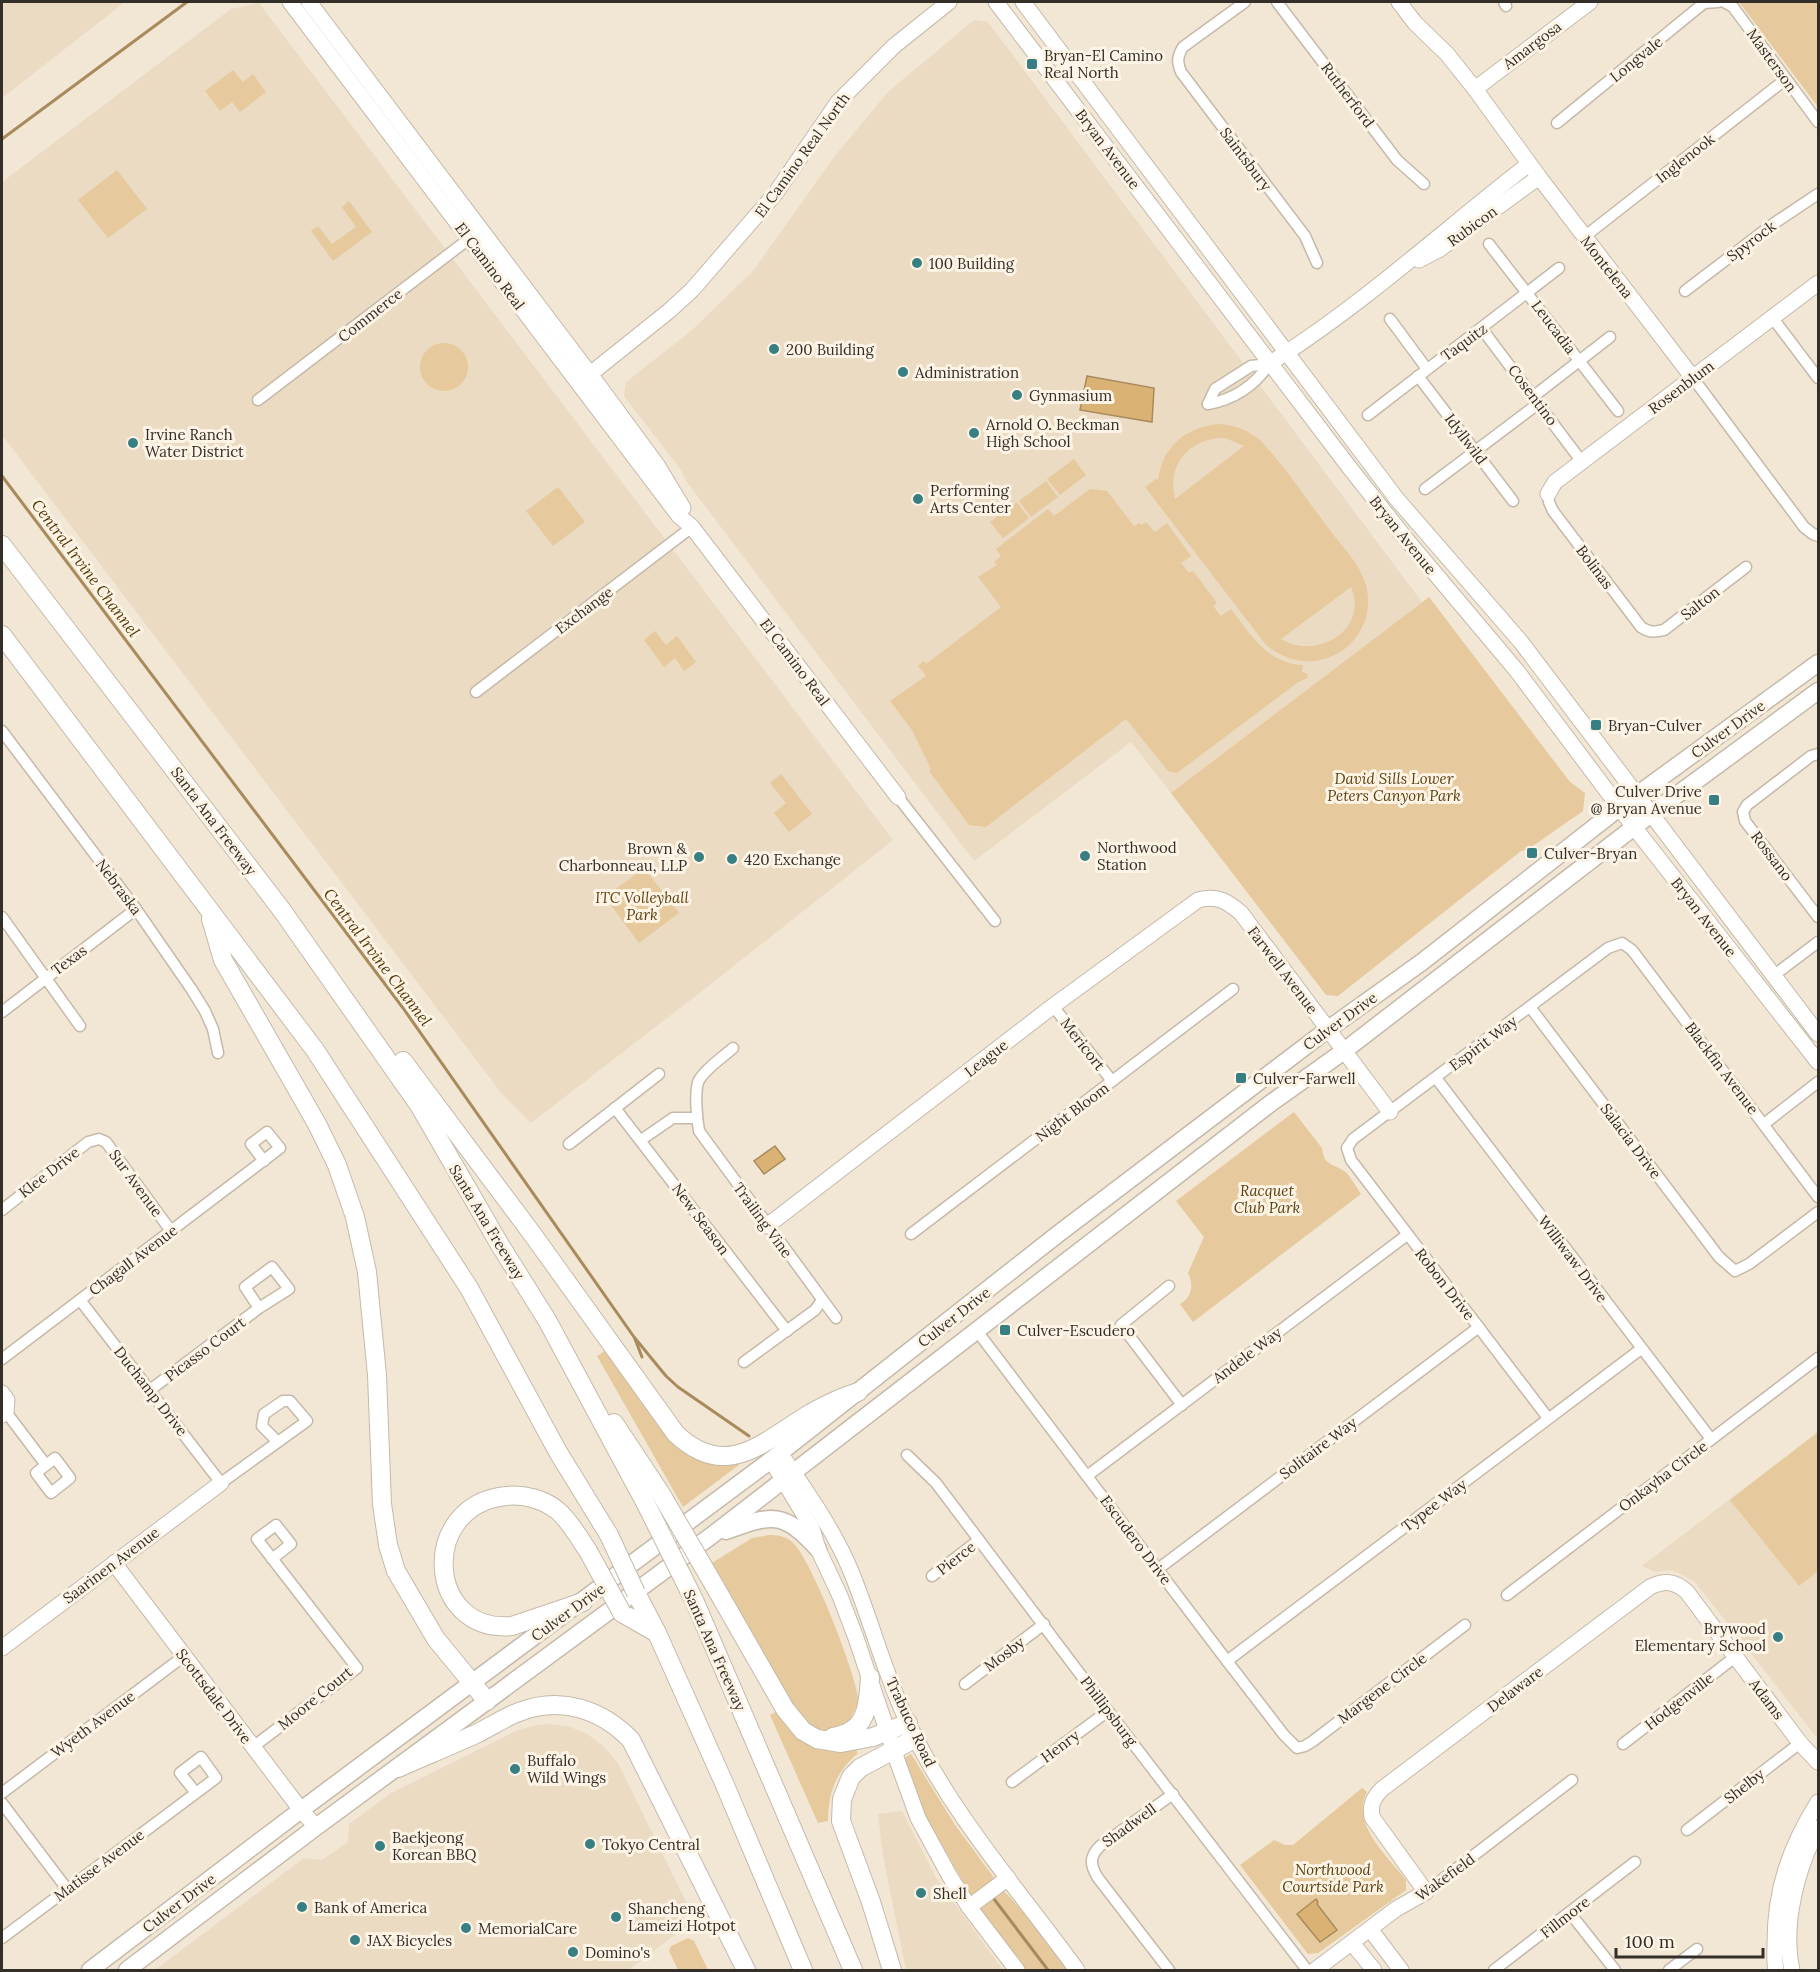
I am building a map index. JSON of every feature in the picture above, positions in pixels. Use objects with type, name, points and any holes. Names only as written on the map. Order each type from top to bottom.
[{"type":"highway","name":"Santa Ana Freeway","points":[[2,544],[281,909],[419,1105],[500,1245],[654,1499],[694,1600],[853,1971]]},
{"type":"highway","points":[[2,635],[315,1050],[469,1287],[558,1452],[609,1535],[729,1794],[802,1971]]},
{"type":"highway","points":[[207,906],[223,960],[317,1124],[347,1191],[367,1272],[377,1375],[382,1504],[388,1545],[396,1571],[436,1639],[487,1701]]},
{"type":"highway","points":[[334,985],[396,1052],[676,1434],[685,1442],[704,1453],[736,1456],[750,1451],[838,1398],[858,1392]]},
{"type":"highway","points":[[583,1602],[512,1626],[500,1627],[485,1624],[467,1614],[455,1602],[443,1570],[444,1549],[452,1527],[474,1506],[489,1500],[510,1495],[543,1502],[558,1511],[588,1551],[622,1613],[653,1629]]},
{"type":"highway","points":[[654,1499],[714,1585],[785,1709],[803,1731],[817,1738],[841,1743],[890,1741]]},
{"type":"highway","points":[[817,1738],[845,1735],[862,1720],[867,1710],[870,1677]]},
{"type":"highway","points":[[399,1768],[481,1732],[517,1712],[539,1705],[573,1706],[605,1718],[619,1727],[631,1740],[746,1971]]},
{"type":"highway","points":[[892,1971],[871,1902],[841,1821],[842,1799],[851,1777],[860,1768],[890,1741],[912,1731]]},
{"type":"main road","name":"El Camino Real","points":[[290,2],[475,234]]},
{"type":"main road","name":"El Camino Real","points":[[309,2],[475,234],[584,379],[657,465],[692,527],[898,797]]},
{"type":"main road","name":"El Camino Real North","points":[[584,379],[692,290],[775,194],[838,102],[894,46],[949,2]]},
{"type":"main road","name":"Bryan Avenue","points":[[996,2],[1269,364],[1406,540],[1517,671],[1619,808],[1818,1062]]},
{"type":"main road","name":"Bryan Avenue","points":[[1023,2],[1396,498],[1521,642],[1818,1034]]},
{"type":"main road","name":"Montelena","points":[[1399,2],[1415,23],[1447,54],[1475,89],[1584,237],[1693,378]]},
{"type":"main road","name":"Amargosa","points":[[1475,89],[1590,2]]},
{"type":"main road","name":"Rubicon","points":[[1269,364],[1402,268],[1432,241],[1529,164]]},
{"type":"main road","name":"Rubicon","points":[[1402,268],[1440,249],[1539,177]]},
{"type":"main road","name":"Rosenblum","points":[[1548,494],[1555,482],[1818,283]]},
{"type":"main road","name":"Culver Drive","points":[[90,1971],[301,1810],[776,1457],[1058,1234],[1422,962],[1619,808],[1818,663]]},
{"type":"main road","name":"Culver Drive","points":[[131,1967],[316,1827],[711,1536],[1271,1103],[1344,1051],[1651,814],[1818,692]]},
{"type":"main road","name":"Farwell Avenue","points":[[1210,897],[1226,901],[1241,913],[1390,1112]]},
{"type":"main road","name":"League","points":[[767,1226],[1053,1006],[1198,900],[1210,897]]},
{"type":"main road","points":[[2,1393],[7,1400],[4,1414]]},
{"type":"main road","name":"Trabuco Road","points":[[776,1457],[822,1516],[848,1565],[889,1678],[912,1731],[963,1817],[1077,1971]]},
{"type":"main road","name":"Trabuco Road","points":[[789,1476],[812,1528],[818,1549],[840,1596],[918,1818],[969,1907],[1017,1971]]},
{"type":"main road","name":"Saarinen Avenue","points":[[2,1648],[221,1482]]},
{"type":"main road","points":[[711,1536],[758,1520],[773,1518],[798,1529],[818,1549]]},
{"type":"main road","name":"Scottsdale Drive","points":[[114,1563],[316,1827]]},
{"type":"main road","name":"Delaware","points":[[1426,1892],[1372,1817],[1371,1807],[1375,1797],[1382,1789],[1632,1600],[1659,1582],[1669,1582]]},
{"type":"main road","name":"Adams","points":[[1669,1582],[1679,1585],[1687,1592],[1800,1743],[1818,1762]]},
{"type":"main road","points":[[1776,1971],[1775,1924],[1778,1896],[1788,1859],[1818,1802]]},
{"type":"main road","points":[[1792,1971],[1789,1939],[1791,1912],[1804,1858],[1818,1828]]},
{"type":"main road","points":[[969,1907],[1008,1878]]},
{"type":"main road","name":"Wakefield","points":[[1315,1971],[1396,1909],[1426,1892]]},
{"type":"main road","points":[[131,1967],[136,1947],[168,1920],[174,1907]]},
{"type":"main road","points":[[1370,1929],[1401,1971]]},
{"type":"main road","points":[[1352,1942],[1374,1971]]},
{"type":"street","name":"Saintsbury","points":[[1245,2],[1183,47],[1178,55],[1177,63],[1181,72],[1305,236],[1317,263]]},
{"type":"street","name":"Rutherford","points":[[1277,2],[1398,160],[1424,184]]},
{"type":"street","name":"Longvale","points":[[1557,123],[1704,3],[1718,2]]},
{"type":"street","name":"Masterson","points":[[1724,2],[1733,8],[1818,122]]},
{"type":"street","name":"Inglenook","points":[[1584,237],[1786,79]]},
{"type":"street","name":"Spyrock","points":[[1685,291],[1773,224],[1818,194]]},
{"type":"street","name":"Commerce","points":[[258,400],[475,234]]},
{"type":"street","name":"Leucadia","points":[[1489,244],[1618,411]]},
{"type":"street","name":"Taquitz","points":[[1368,415],[1559,268]]},
{"type":"street","points":[[1773,317],[1818,378]]},
{"type":"street","name":"Idyllwild","points":[[1390,320],[1476,452],[1513,501]]},
{"type":"street","name":"Cosentino","points":[[1482,329],[1582,462]]},
{"type":"street","points":[[1425,489],[1476,452],[1580,360],[1610,337]]},
{"type":"street","points":[[1269,364],[1260,378],[1225,401],[1208,404],[1215,389],[1251,366],[1269,364]]},
{"type":"street","name":"Montelena","points":[[1693,378],[1804,527],[1816,535]]},
{"type":"street","name":"Bolinas","points":[[1548,494],[1549,502],[1567,529],[1641,627],[1652,633]]},
{"type":"street","name":"Exchange","points":[[476,692],[692,527]]},
{"type":"street","name":"Salton","points":[[1652,633],[1664,630],[1746,567]]},
{"type":"street","name":"Nebraska","points":[[2,731],[136,909],[206,1011],[218,1053]]},
{"type":"street","name":"Rossano","points":[[1818,754],[1811,756],[1747,805],[1743,812],[1745,821],[1818,917]]},
{"type":"street","points":[[898,797],[995,921]]},
{"type":"street","name":"Texas","points":[[2,1012],[136,909]]},
{"type":"street","points":[[2,917],[80,1026]]},
{"type":"street","points":[[1773,976],[1818,942]]},
{"type":"street","name":"Espirit Way","points":[[1347,1148],[1353,1139],[1608,948],[1622,943]]},
{"type":"street","name":"Blackfin Avenue","points":[[1622,943],[1632,950],[1818,1197]]},
{"type":"street","name":"Night Bloom","points":[[911,1234],[1233,989]]},
{"type":"street","name":"Mericort","points":[[1053,1006],[1112,1082]]},
{"type":"street","name":"Salacia Drive","points":[[1530,1007],[1719,1257],[1735,1271],[1749,1264],[1818,1212]]},
{"type":"street","name":"Trailing Vine","points":[[733,1048],[706,1071],[698,1083],[699,1131],[836,1318]]},
{"type":"street","points":[[569,1144],[659,1074]]},
{"type":"street","name":"Williwaw Drive","points":[[1436,1078],[1712,1439]]},
{"type":"street","points":[[1764,1124],[1818,1082]]},
{"type":"street","name":"New Season","points":[[615,1107],[787,1331]]},
{"type":"street","points":[[642,1140],[673,1118],[697,1118]]},
{"type":"street","name":"Klee Drive","points":[[2,1210],[88,1142],[99,1139]]},
{"type":"street","name":"Sur Avenue","points":[[99,1139],[106,1142],[171,1231]]},
{"type":"street","name":"Robon Drive","points":[[1347,1148],[1351,1160],[1548,1418]]},
{"type":"street","name":"Chagall Avenue","points":[[2,1359],[264,1161]]},
{"type":"street","name":"Andele Way","points":[[1088,1476],[1407,1235]]},
{"type":"street","points":[[1169,1286],[1121,1325],[1182,1405]]},
{"type":"street","name":"Duchamp Drive","points":[[80,1300],[221,1482]]},
{"type":"street","points":[[744,1362],[815,1310],[822,1300]]},
{"type":"street","name":"Picasso Court","points":[[150,1390],[259,1308]]},
{"type":"street","name":"Solitaire Way","points":[[1158,1569],[1479,1327]]},
{"type":"street","name":"Escudero Drive","points":[[977,1331],[1227,1661],[1284,1735],[1297,1748]]},
{"type":"street","name":"Typee Way","points":[[1227,1661],[1641,1349]]},
{"type":"street","name":"Onkayha Circle","points":[[1507,1595],[1818,1358]]},
{"type":"street","points":[[4,1414],[46,1465]]},
{"type":"street","points":[[221,1482],[277,1442]]},
{"type":"street","name":"Phillipsburg","points":[[907,1455],[936,1483],[1307,1971]]},
{"type":"street","name":"Pierce","points":[[932,1576],[979,1540]]},
{"type":"street","name":"Moore Court","points":[[254,1747],[357,1668],[272,1558]]},
{"type":"street","name":"Mosby","points":[[965,1684],[1044,1624]]},
{"type":"street","name":"Margene Circle","points":[[1297,1748],[1313,1741],[1465,1625]]},
{"type":"street","name":"Wyeth Avenue","points":[[2,1793],[184,1656]]},
{"type":"street","name":"Hodgenville","points":[[1623,1744],[1735,1657]]},
{"type":"street","name":"Henry","points":[[1012,1782],[1108,1711]]},
{"type":"street","name":"Shelby","points":[[1687,1830],[1800,1743]]},
{"type":"street","name":"Wakefield","points":[[1426,1892],[1572,1780]]},
{"type":"street","name":"Matisse Avenue","points":[[2,1938],[196,1793]]},
{"type":"street","name":"Shadwell","points":[[1169,1971],[1098,1878],[1091,1861],[1093,1853],[1100,1846],[1173,1794]]},
{"type":"street","points":[[2,1803],[67,1889]]},
{"type":"street","name":"Fillmore","points":[[1494,1971],[1635,1862]]},
{"type":"street","points":[[1570,1912],[1615,1971]]},
{"type":"street","points":[[1669,1971],[1696,1948]]},
{"type":"shaded area","points":[[2,2],[125,2],[2,98]]},
{"type":"shaded area","points":[[259,3],[893,840],[531,1123],[502,1094],[2,435],[2,182],[231,9]]},
{"type":"shaded area","name":"Arnold O. Beckman High School","points":[[974,20],[988,22],[1422,602],[1171,793],[1131,742],[974,861],[624,396],[626,382],[691,331],[754,270],[834,157],[889,91]]},
{"type":"shaded area","points":[[1087,376],[1154,388],[1152,422],[1080,410]]},
{"type":"shaded area","points":[[775,1146],[785,1159],[764,1174],[754,1161]]},
{"type":"shaded area","name":"Brywood Elementary School","points":[[1818,1432],[1818,1739],[1694,1581],[1672,1570],[1655,1572],[1642,1566]]},
{"type":"shaded area","points":[[549,1724],[567,1726],[586,1733],[603,1746],[618,1763],[695,1920],[628,1970],[155,1970],[304,1858],[322,1860],[348,1842],[349,1824],[391,1793],[518,1730]]},
{"type":"shaded area","points":[[902,1811],[936,1878],[1003,1970],[906,1970],[883,1856],[878,1814]]},
{"type":"shaded area","points":[[1316,1899],[1317,1904],[1337,1930],[1320,1942],[1297,1914]]},
{"type":"green space","points":[[1739,2],[1818,2],[1818,107]]},
{"type":"green space","points":[[233,70],[243,82],[253,74],[266,92],[240,112],[232,102],[220,111],[205,91]]},
{"type":"green space","points":[[117,170],[147,209],[108,238],[78,200]]},
{"type":"green space","points":[[349,201],[372,232],[333,261],[311,231],[318,226],[332,244],[356,227],[342,207]]},
{"type":"green space","points":[[439,343],[449,343],[461,350],[468,362],[468,372],[461,384],[449,391],[439,391],[424,380],[420,372],[420,362],[431,347]]},
{"type":"green space","points":[[1218,424],[1236,427],[1261,441],[1358,568],[1368,593],[1366,616],[1357,636],[1341,652],[1321,660],[1304,661],[1288,658],[1266,645],[1145,487],[1156,479],[1158,480],[1165,458],[1178,441],[1186,434]],"holes":[[[1225,438],[1244,446],[1175,499],[1174,475],[1184,455],[1202,442]],[[1351,587],[1355,602],[1353,616],[1347,628],[1337,637],[1310,646],[1295,645],[1281,639]]]},
{"type":"green space","points":[[1074,459],[1086,475],[1060,495],[1047,479]]},
{"type":"green space","points":[[1046,481],[1058,497],[1031,517],[1019,501]]},
{"type":"green space","points":[[558,487],[585,522],[553,546],[526,511]]},
{"type":"green space","points":[[1090,489],[1107,491],[1134,526],[1146,522],[1155,532],[1167,523],[1191,556],[1181,563],[1189,573],[1193,571],[1217,603],[1213,606],[1221,616],[1231,609],[1261,646],[1280,659],[1303,665],[1302,672],[1308,674],[1307,678],[1297,683],[1177,773],[1168,771],[1126,719],[986,827],[969,825],[929,771],[931,769],[912,730],[890,701],[926,676],[918,666],[924,661],[926,664],[1001,607],[978,577],[997,565],[994,562],[1001,556],[996,549],[1048,509],[1054,516]]},
{"type":"green space","points":[[1017,502],[1029,518],[1003,538],[990,522]]},
{"type":"green space","name":"David Sills Lower Peters Canyon Park","points":[[1429,597],[1570,782],[1585,793],[1583,811],[1527,850],[1521,851],[1338,996],[1326,995],[1171,793]]},
{"type":"green space","points":[[655,631],[666,645],[677,636],[696,662],[684,671],[675,658],[664,667],[644,640]]},
{"type":"green space","points":[[781,774],[812,814],[789,832],[774,813],[786,803],[770,783]]},
{"type":"green space","name":"ITC Volleyball Park","points":[[644,868],[679,913],[639,943],[605,897]]},
{"type":"green space","name":"Racquet Club Park","points":[[1294,1112],[1322,1148],[1327,1161],[1346,1173],[1361,1194],[1193,1322],[1180,1304],[1189,1294],[1191,1282],[1188,1273],[1204,1237],[1176,1201]]},
{"type":"green space","points":[[608,1349],[666,1431],[744,1461],[683,1507],[597,1356]]},
{"type":"green space","points":[[1818,1432],[1818,1571],[1799,1586],[1730,1500]]},
{"type":"green space","points":[[769,1535],[786,1538],[799,1550],[820,1590],[841,1641],[858,1698],[852,1715],[855,1717],[839,1729],[826,1731],[819,1729],[807,1722],[793,1707],[712,1563],[752,1538]]},
{"type":"green space","points":[[776,1712],[793,1732],[810,1744],[829,1749],[856,1750],[858,1753],[850,1760],[835,1783],[828,1821],[818,1823],[770,1715]]},
{"type":"green space","points":[[911,1754],[955,1825],[994,1878],[972,1897],[929,1823],[902,1759]]},
{"type":"green space","name":"Northwood Courtside Park","points":[[1362,1788],[1367,1792],[1363,1804],[1363,1815],[1367,1827],[1381,1850],[1406,1880],[1406,1890],[1318,1953],[1308,1954],[1240,1865],[1274,1840],[1285,1845],[1293,1845]]},
{"type":"green space","points":[[1003,1890],[1036,1926],[1068,1970],[1025,1970],[980,1910]]},
{"type":"green space","points":[[688,1938],[694,1941],[708,1970],[678,1970],[669,1951],[671,1946]]},
{"type":"waterway","points":[[2,139],[187,2]]},
{"type":"waterway","name":"Central Irvine Channel","points":[[2,476],[403,1008],[634,1337],[678,1387],[749,1436]]},
{"type":"waterway","name":"Central Irvine Channel","points":[[635,1339],[642,1357]]},
{"type":"waterway","name":"Central Irvine Channel","points":[[994,1899],[1048,1970]]},
{"type":"place","name":"Bryan-El Camino Real North","points":[[1032,64]]},
{"type":"place","name":"100 Building","points":[[917,263]]},
{"type":"place","name":"200 Building","points":[[774,349]]},
{"type":"place","name":"Administration","points":[[903,372]]},
{"type":"place","name":"Gynmasium","points":[[1017,395]]},
{"type":"place","name":"Arnold O. Beckman High School","points":[[974,433]]},
{"type":"place","name":"Irvine Ranch Water District","points":[[133,443]]},
{"type":"place","name":"Performing Arts Center","points":[[918,499]]},
{"type":"place","name":"Bryan-Culver","points":[[1596,725]]},
{"type":"place","name":"Culver Drive @ Bryan Avenue","points":[[1714,800]]},
{"type":"place","name":"Culver-Bryan","points":[[1532,853]]},
{"type":"place","name":"Northwood Station","points":[[1085,856]]},
{"type":"place","name":"Brown & Charbonneau, LLP","points":[[699,857]]},
{"type":"place","name":"420 Exchange","points":[[732,859]]},
{"type":"place","name":"Culver-Farwell","points":[[1241,1078]]},
{"type":"place","name":"Culver-Escudero","points":[[1005,1330]]},
{"type":"place","name":"Brywood Elementary School","points":[[1778,1637]]},
{"type":"place","name":"Buffalo Wild Wings","points":[[515,1769]]},
{"type":"place","name":"Tokyo Central","points":[[590,1844]]},
{"type":"place","name":"Baekjeong Korean BBQ","points":[[380,1846]]},
{"type":"place","name":"Shell","points":[[921,1893]]},
{"type":"place","name":"Bank of America","points":[[302,1907]]},
{"type":"place","name":"Shancheng Lameizi Hotpot","points":[[616,1917]]},
{"type":"place","name":"MemorialCare","points":[[466,1928]]},
{"type":"place","name":"JAX Bicycles","points":[[355,1940]]},
{"type":"place","name":"Domino's","points":[[573,1952]]}]
